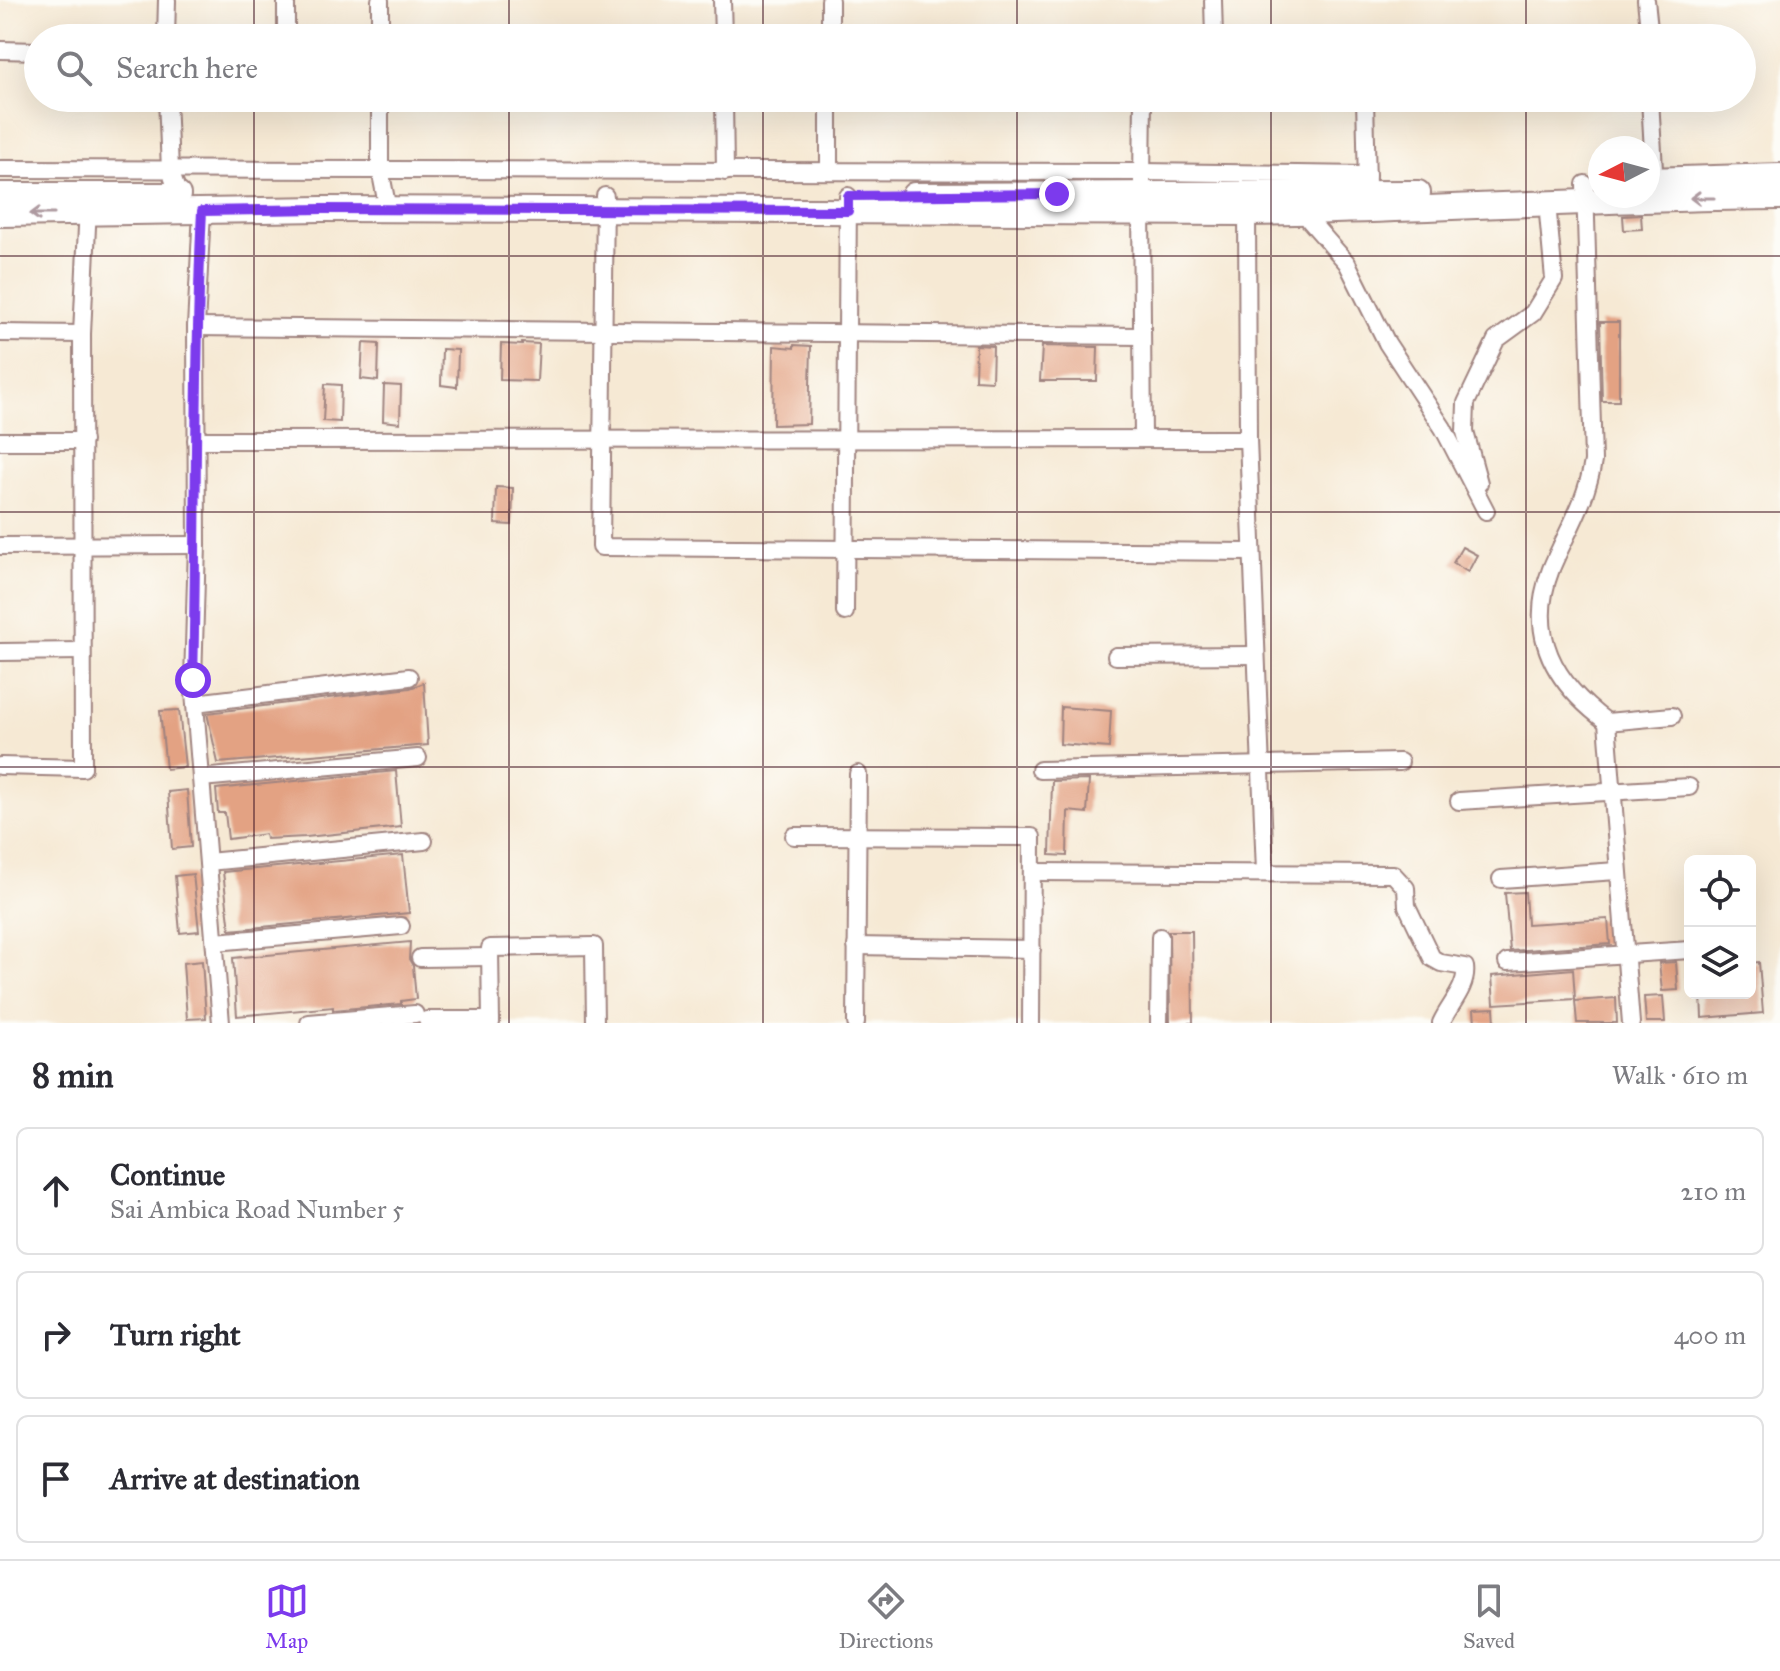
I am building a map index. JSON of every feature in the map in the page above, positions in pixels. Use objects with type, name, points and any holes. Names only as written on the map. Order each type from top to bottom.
[{"type":"street","points":[[166,24],[167,0]]},
{"type":"street","points":[[286,0],[286,24]]},
{"type":"street","points":[[380,0],[380,24]]},
{"type":"street","points":[[722,0],[723,24]]},
{"type":"street","points":[[830,0],[830,24]]},
{"type":"street","points":[[1213,0],[1214,24]]},
{"type":"street","points":[[1646,0],[1649,24]]},
{"type":"street","points":[[0,50],[24,51]]},
{"type":"street","points":[[168,112],[170,170],[188,206],[196,327],[197,545],[193,680],[221,1023]]},
{"type":"street","points":[[380,112],[380,169],[387,202]]},
{"type":"street","points":[[724,112],[725,172]]},
{"type":"street","points":[[829,112],[829,171]]},
{"type":"street","points":[[1143,112],[1143,439]]},
{"type":"street","points":[[1365,112],[1367,185]]},
{"type":"street","points":[[1650,112],[1651,136]]},
{"type":"street","points":[[0,169],[829,171],[1142,193],[1248,204],[1547,203],[1588,190]]},
{"type":"street","points":[[1660,185],[1780,176]]},
{"type":"street","points":[[1308,204],[1367,185]]},
{"type":"street","points":[[0,195],[88,204],[188,206],[387,202],[848,204],[1367,185],[1464,192],[1588,189]]},
{"type":"street","points":[[1660,187],[1780,197]]},
{"type":"street","points":[[1308,204],[1310,221],[1347,263],[1387,343],[1443,428],[1486,511],[1465,432],[1466,403],[1496,340],[1533,313],[1554,279],[1547,203]]},
{"type":"street","points":[[0,214],[88,204]]},
{"type":"street","points":[[0,766],[83,768],[82,334],[88,204]]},
{"type":"street","points":[[605,204],[601,547],[1252,552]]},
{"type":"street","points":[[845,612],[848,204]]},
{"type":"street","points":[[1248,204],[1248,439],[1265,872]]},
{"type":"street","points":[[1590,208],[1593,461],[1582,503],[1550,571],[1543,601],[1542,638],[1561,678],[1585,705],[1607,722],[1672,716]]},
{"type":"street","points":[[196,327],[1141,336]]},
{"type":"street","points":[[0,333],[82,334]]},
{"type":"street","points":[[196,440],[1248,439]]},
{"type":"street","points":[[0,441],[83,441]]},
{"type":"street","points":[[0,546],[197,545]]},
{"type":"street","points":[[0,652],[82,651]]},
{"type":"street","points":[[1116,656],[1255,655]]},
{"type":"street","points":[[195,703],[409,677]]},
{"type":"street","points":[[1607,722],[1631,1023]]},
{"type":"street","points":[[201,778],[418,758]]},
{"type":"street","points":[[1040,770],[1400,762]]},
{"type":"street","points":[[856,1023],[858,774]]},
{"type":"street","points":[[1459,801],[1689,787]]},
{"type":"street","points":[[794,836],[1032,837],[1031,1023]]},
{"type":"street","points":[[208,862],[424,841]]},
{"type":"street","points":[[1501,879],[1617,871]]},
{"type":"street","points":[[1032,872],[1393,874],[1406,888],[1407,906],[1432,958],[1441,963],[1463,965],[1466,971],[1461,989],[1441,1023]]},
{"type":"street","points":[[215,942],[401,926]]},
{"type":"street","points":[[1159,1023],[1160,937]]},
{"type":"street","points":[[420,958],[594,946],[595,1023]]},
{"type":"street","points":[[856,946],[1032,949]]},
{"type":"street","points":[[1507,962],[1684,950]]},
{"type":"street","points":[[309,1023],[421,1017],[491,1021],[490,952]]},
{"type":"building","points":[[1641,215],[1642,229],[1624,230],[1623,216]]},
{"type":"building","points":[[1600,322],[1619,322],[1619,401],[1602,401]]},
{"type":"building","points":[[363,343],[379,344],[378,381],[361,379]]},
{"type":"building","points":[[501,344],[539,344],[537,381],[500,380]]},
{"type":"building","points":[[794,345],[811,346],[809,424],[773,425],[774,346],[794,348]]},
{"type":"building","points":[[976,345],[993,346],[992,381],[975,380]]},
{"type":"building","points":[[1042,346],[1098,347],[1097,381],[1040,381]]},
{"type":"building","points":[[442,349],[458,350],[457,387],[441,385]]},
{"type":"building","points":[[325,384],[341,385],[340,422],[323,421]]},
{"type":"building","points":[[384,385],[401,386],[400,423],[383,421]]},
{"type":"building","points":[[496,487],[513,488],[512,525],[495,524]]},
{"type":"building","points":[[1462,547],[1477,555],[1468,572],[1453,563]]},
{"type":"building","points":[[424,683],[428,745],[218,763],[207,713],[410,688]]},
{"type":"building","points":[[1061,707],[1111,711],[1109,748],[1060,744]]},
{"type":"building","points":[[179,710],[185,767],[166,769],[160,711]]},
{"type":"building","points":[[396,771],[401,827],[306,837],[266,839],[265,834],[228,839],[225,813],[218,813],[216,789]]},
{"type":"building","points":[[1089,780],[1087,813],[1068,811],[1067,856],[1050,855],[1052,781]]},
{"type":"building","points":[[187,790],[191,847],[172,849],[168,792]]},
{"type":"building","points":[[403,855],[409,913],[230,930],[223,872]]},
{"type":"building","points":[[193,874],[199,931],[180,933],[175,876]]},
{"type":"building","points":[[1525,892],[1527,924],[1608,919],[1610,944],[1510,951],[1505,893]]},
{"type":"building","points":[[1169,931],[1192,931],[1193,1023],[1170,1023]]},
{"type":"building","points":[[410,942],[409,959],[413,966],[416,999],[401,1001],[401,1004],[237,1016],[233,958]]},
{"type":"building","points":[[202,961],[206,1018],[187,1019],[183,963]]},
{"type":"building","points":[[1676,962],[1678,990],[1662,991],[1659,963]]},
{"type":"building","points":[[1756,962],[1759,962],[1763,1013],[1702,1018],[1701,999],[1756,999]]},
{"type":"building","points":[[1573,969],[1575,999],[1494,1004],[1492,976]]},
{"type":"building","points":[[1663,996],[1665,1022],[1646,1022],[1644,997]]},
{"type":"building","points":[[1616,998],[1617,1023],[1577,1023],[1575,1001]]},
{"type":"building","points":[[1494,1008],[1495,1023],[1475,1023],[1474,1009]]},
{"type":"route","points":[[193,680],[197,545],[196,327],[202,211],[848,211],[848,196],[1057,194]]}]
